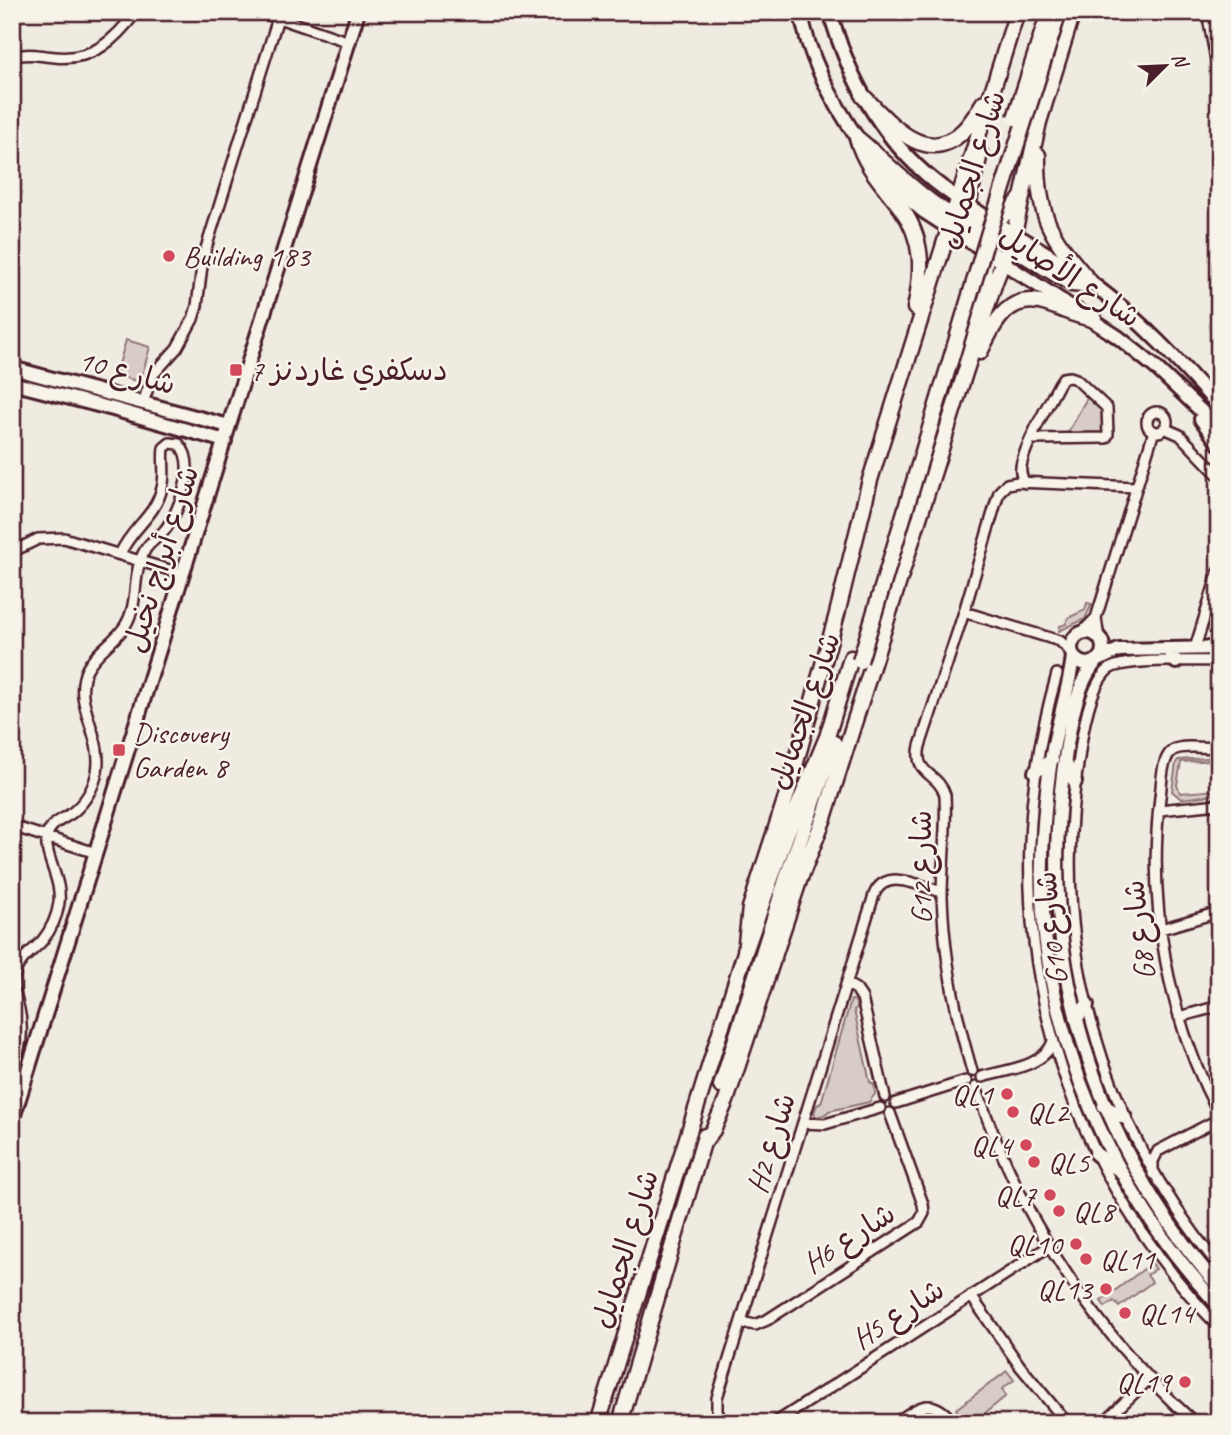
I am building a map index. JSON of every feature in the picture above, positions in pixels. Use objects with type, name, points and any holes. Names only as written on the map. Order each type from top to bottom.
[{"type":"main road","points":[[965,373],[963,353],[984,273],[974,224],[995,87],[1017,12]]},
{"type":"main road","name":"شارع الجمايل","points":[[620,1423],[703,1143],[787,877],[836,740],[855,660],[980,230],[1049,12]]},
{"type":"main road","name":"شارع الجمايل","points":[[598,1423],[745,952],[783,843],[827,737],[855,660],[1059,12]]},
{"type":"main road","points":[[703,1143],[713,1130],[726,1101],[799,881],[824,818],[965,373],[1012,240],[1039,122],[1073,12]]},
{"type":"main road","points":[[863,96],[905,137],[928,144],[940,143],[959,135],[995,87]]},
{"type":"main road","points":[[857,138],[951,221],[974,224],[1012,240],[1072,284],[1091,283],[1054,238],[1042,209],[1038,177],[1039,122]]},
{"type":"main road","points":[[857,138],[867,163],[906,216],[918,240],[922,275],[912,327],[914,341]]},
{"type":"main road","points":[[951,221],[974,224],[993,220],[1010,210],[1023,196]]},
{"type":"main road","points":[[745,952],[750,908],[788,791],[837,614],[867,492],[951,221]]},
{"type":"main road","points":[[974,224],[1003,262]]},
{"type":"main road","points":[[965,373],[977,359],[995,322],[1012,306],[1039,302],[1094,319]]},
{"type":"street","points":[[12,57],[29,53],[70,58],[94,52],[117,37],[136,12]]},
{"type":"street","points":[[261,12],[349,41]]},
{"type":"street","name":"شارع أبراج نخيل","points":[[12,1121],[358,12]]},
{"type":"street","points":[[800,12],[811,52],[857,138]]},
{"type":"street","points":[[830,12],[844,56],[863,96],[888,135],[974,224]]},
{"type":"street","points":[[1207,12],[1215,39],[1219,76]]},
{"type":"street","points":[[145,409],[152,376],[177,348],[193,320],[202,258],[278,18]]},
{"type":"street","name":"شارع الأصايل","points":[[993,220],[1012,240]]},
{"type":"street","name":"شارع الأصايل","points":[[951,221],[974,224]]},
{"type":"street","name":"شارع الأصايل","points":[[1003,262],[1094,319],[1137,352],[1219,428]]},
{"type":"street","name":"شارع الأصايل","points":[[1091,283],[1140,323],[1219,406]]},
{"type":"street","name":"شارع الأصايل","points":[[1184,367],[1219,394]]},
{"type":"street","name":"شارع 10","points":[[12,368],[145,409],[225,441]]},
{"type":"street","points":[[1032,439],[1106,438],[1107,408],[1076,379],[1066,377],[1059,384],[1032,439],[1021,471],[1025,483],[1136,487]]},
{"type":"street","name":"شارع 10","points":[[12,383],[229,426]]},
{"type":"street","name":"شارع الأصايل","points":[[1172,383],[1219,444]]},
{"type":"street","points":[[1154,431],[1147,424],[1154,412],[1163,414],[1166,419],[1164,428]]},
{"type":"street","points":[[1154,431],[1164,428],[1180,435],[1219,476]]},
{"type":"street","points":[[1096,661],[1103,650],[1096,618],[1154,431]]},
{"type":"street","points":[[12,1065],[19,1050],[21,1023],[13,985],[14,975],[24,957],[50,930],[59,905],[58,878],[48,852],[47,837],[50,827],[72,813],[83,802],[97,775],[97,744],[83,702],[84,679],[98,654],[124,629],[131,616],[136,576],[145,550],[168,526],[181,503],[186,468],[182,447],[174,442],[163,448],[164,478],[158,501],[144,522],[129,536],[120,554]]},
{"type":"street","name":"G12 شارع","points":[[972,1071],[959,1024],[949,970],[942,892],[945,795],[940,783],[921,768],[918,757],[992,515],[1005,491],[1025,483]]},
{"type":"street","points":[[12,552],[27,542],[50,537],[64,538],[183,574]]},
{"type":"street","points":[[1195,649],[1219,570]]},
{"type":"street","points":[[964,612],[1060,641],[1080,663],[1096,661],[1119,650],[1219,648]]},
{"type":"street","points":[[1072,654],[1071,646],[1078,635],[1096,618]]},
{"type":"street","points":[[1060,641],[1090,633],[1119,650]]},
{"type":"street","points":[[1169,649],[1176,662]]},
{"type":"street","name":"G10 شارع","points":[[1072,654],[1042,855],[1049,965],[1058,1010],[1076,1072],[1120,1171],[1160,1236],[1219,1306]]},
{"type":"street","name":"G10 شارع","points":[[1096,661],[1081,688],[1058,761],[1056,876],[1062,948],[1076,1019],[1104,1106],[1150,1196],[1218,1286]]},
{"type":"street","name":"G10 شارع","points":[[1219,661],[1121,663],[1103,674],[1088,716],[1075,782],[1070,848],[1071,912],[1078,964],[1103,1062],[1125,1118],[1153,1174],[1181,1218],[1219,1266]]},
{"type":"street","name":"G10 شارع","points":[[1057,674],[1043,725],[1035,772],[1029,850],[1030,911],[1036,966],[1053,1041],[1060,1066],[1096,1154],[1143,1235],[1219,1326]]},
{"type":"street","name":"G8 شارع","points":[[1219,748],[1182,747],[1172,750],[1164,763],[1158,810],[1156,870],[1167,971],[1179,1017],[1219,1117]]},
{"type":"street","points":[[1035,772],[1058,761],[1075,782]]},
{"type":"street","points":[[1158,810],[1219,804]]},
{"type":"street","points":[[12,826],[96,853]]},
{"type":"street","name":"H2 شارع","points":[[722,1423],[717,1411],[717,1398],[874,895],[885,881],[898,880],[942,892]]},
{"type":"street","points":[[1161,929],[1219,912]]},
{"type":"street","points":[[847,984],[856,989],[862,998],[885,1097]]},
{"type":"street","points":[[1076,1019],[1087,1005]]},
{"type":"street","points":[[1179,1017],[1219,1006]]},
{"type":"street","points":[[982,1077],[1037,1060],[1047,1053],[1053,1041]]},
{"type":"street","points":[[1037,1060],[1060,1066]]},
{"type":"street","points":[[972,1071],[978,1071],[982,1077],[981,1083],[976,1087],[966,1082],[967,1074],[972,1071]]},
{"type":"street","points":[[896,1103],[966,1082]]},
{"type":"street","points":[[976,1087],[1008,1168],[1048,1247],[1092,1313],[1149,1380],[1195,1423]]},
{"type":"street","points":[[885,1097],[892,1098],[896,1103],[895,1110],[890,1114],[883,1113],[880,1108],[885,1097]]},
{"type":"street","points":[[1104,1106],[1125,1118]]},
{"type":"street","points":[[803,1123],[825,1124],[880,1108]]},
{"type":"street","name":"H6 شارع","points":[[741,1322],[755,1325],[767,1320],[919,1222],[924,1213],[923,1204],[890,1114]]},
{"type":"street","points":[[1153,1174],[1153,1161],[1158,1151],[1219,1117]]},
{"type":"street","points":[[1138,1144],[1158,1151]]},
{"type":"street","points":[[1096,1154],[1120,1171]]},
{"type":"street","name":"H5 شارع","points":[[775,1423],[1048,1247]]},
{"type":"street","points":[[1218,1286],[1219,1266]]},
{"type":"street","points":[[971,1296],[1020,1366],[1067,1423]]},
{"type":"street","points":[[1103,1423],[1149,1380]]},
{"type":"street","points":[[895,1423],[919,1408],[930,1405],[942,1409],[954,1423]]},
{"type":"shaded area","points":[[126,340],[150,347],[140,382],[116,375]]},
{"type":"shaded area","points":[[1089,394],[1104,407],[1103,436],[1066,436]]},
{"type":"shaded area","points":[[1087,603],[1092,604],[1085,619],[1059,631],[1068,618],[1085,610]]},
{"type":"shaded area","points":[[1114,655],[1166,656],[1123,658],[1106,667],[1097,678],[1086,707],[1073,768],[1070,758],[1081,701],[1093,676]]},
{"type":"shaded area","points":[[1075,668],[1083,670],[1063,752],[1060,954],[1067,1002],[1088,1076],[1126,1163],[1141,1188],[1219,1292],[1219,1301],[1190,1266],[1128,1177],[1092,1099],[1066,1016],[1051,932],[1048,846],[1054,778]]},
{"type":"shaded area","points":[[1219,757],[1219,760],[1181,762],[1177,785],[1180,793],[1219,790],[1219,794],[1181,799],[1172,791],[1178,760]]},
{"type":"shaded area","points":[[1067,775],[1071,783],[1066,874],[1061,882]]},
{"type":"shaded area","points":[[1036,885],[1052,1001],[1109,1158],[1103,1156],[1090,1127],[1068,1070],[1051,1011],[1035,919],[1038,918]]},
{"type":"shaded area","points":[[851,1000],[854,1000],[858,1007],[854,1010],[875,1094],[869,1102],[829,1111],[816,1117],[814,1113],[817,1105],[821,1103]]},
{"type":"shaded area","points":[[1122,1183],[1166,1251],[1162,1254],[1118,1185]]},
{"type":"shaded area","points":[[1152,1263],[1156,1269],[1147,1275],[1152,1282],[1119,1307],[1114,1301],[1105,1307],[1101,1301]]},
{"type":"shaded area","points":[[1007,1371],[1014,1380],[1002,1389],[1006,1396],[973,1423],[966,1423],[956,1409]]},
{"type":"shaded area","points":[[928,1414],[942,1418],[945,1423],[910,1423]]},
{"type":"place","name":"Building 183","points":[[169,256]]},
{"type":"place","name":"دسكفري غاردنز 7","points":[[236,370]]},
{"type":"place","name":"Discovery Garden 8","points":[[119,750]]},
{"type":"place","name":"QL1","points":[[1007,1094]]},
{"type":"place","name":"QL2","points":[[1013,1112]]},
{"type":"place","name":"QL4","points":[[1026,1145]]},
{"type":"place","name":"QL5","points":[[1034,1162]]},
{"type":"place","name":"QL7","points":[[1050,1195]]},
{"type":"place","name":"QL8","points":[[1059,1211]]},
{"type":"place","name":"QL10","points":[[1076,1244]]},
{"type":"place","name":"QL11","points":[[1086,1259]]},
{"type":"place","name":"QL13","points":[[1106,1289]]},
{"type":"place","name":"QL14","points":[[1125,1313]]},
{"type":"place","name":"QL19","points":[[1185,1382]]}]
